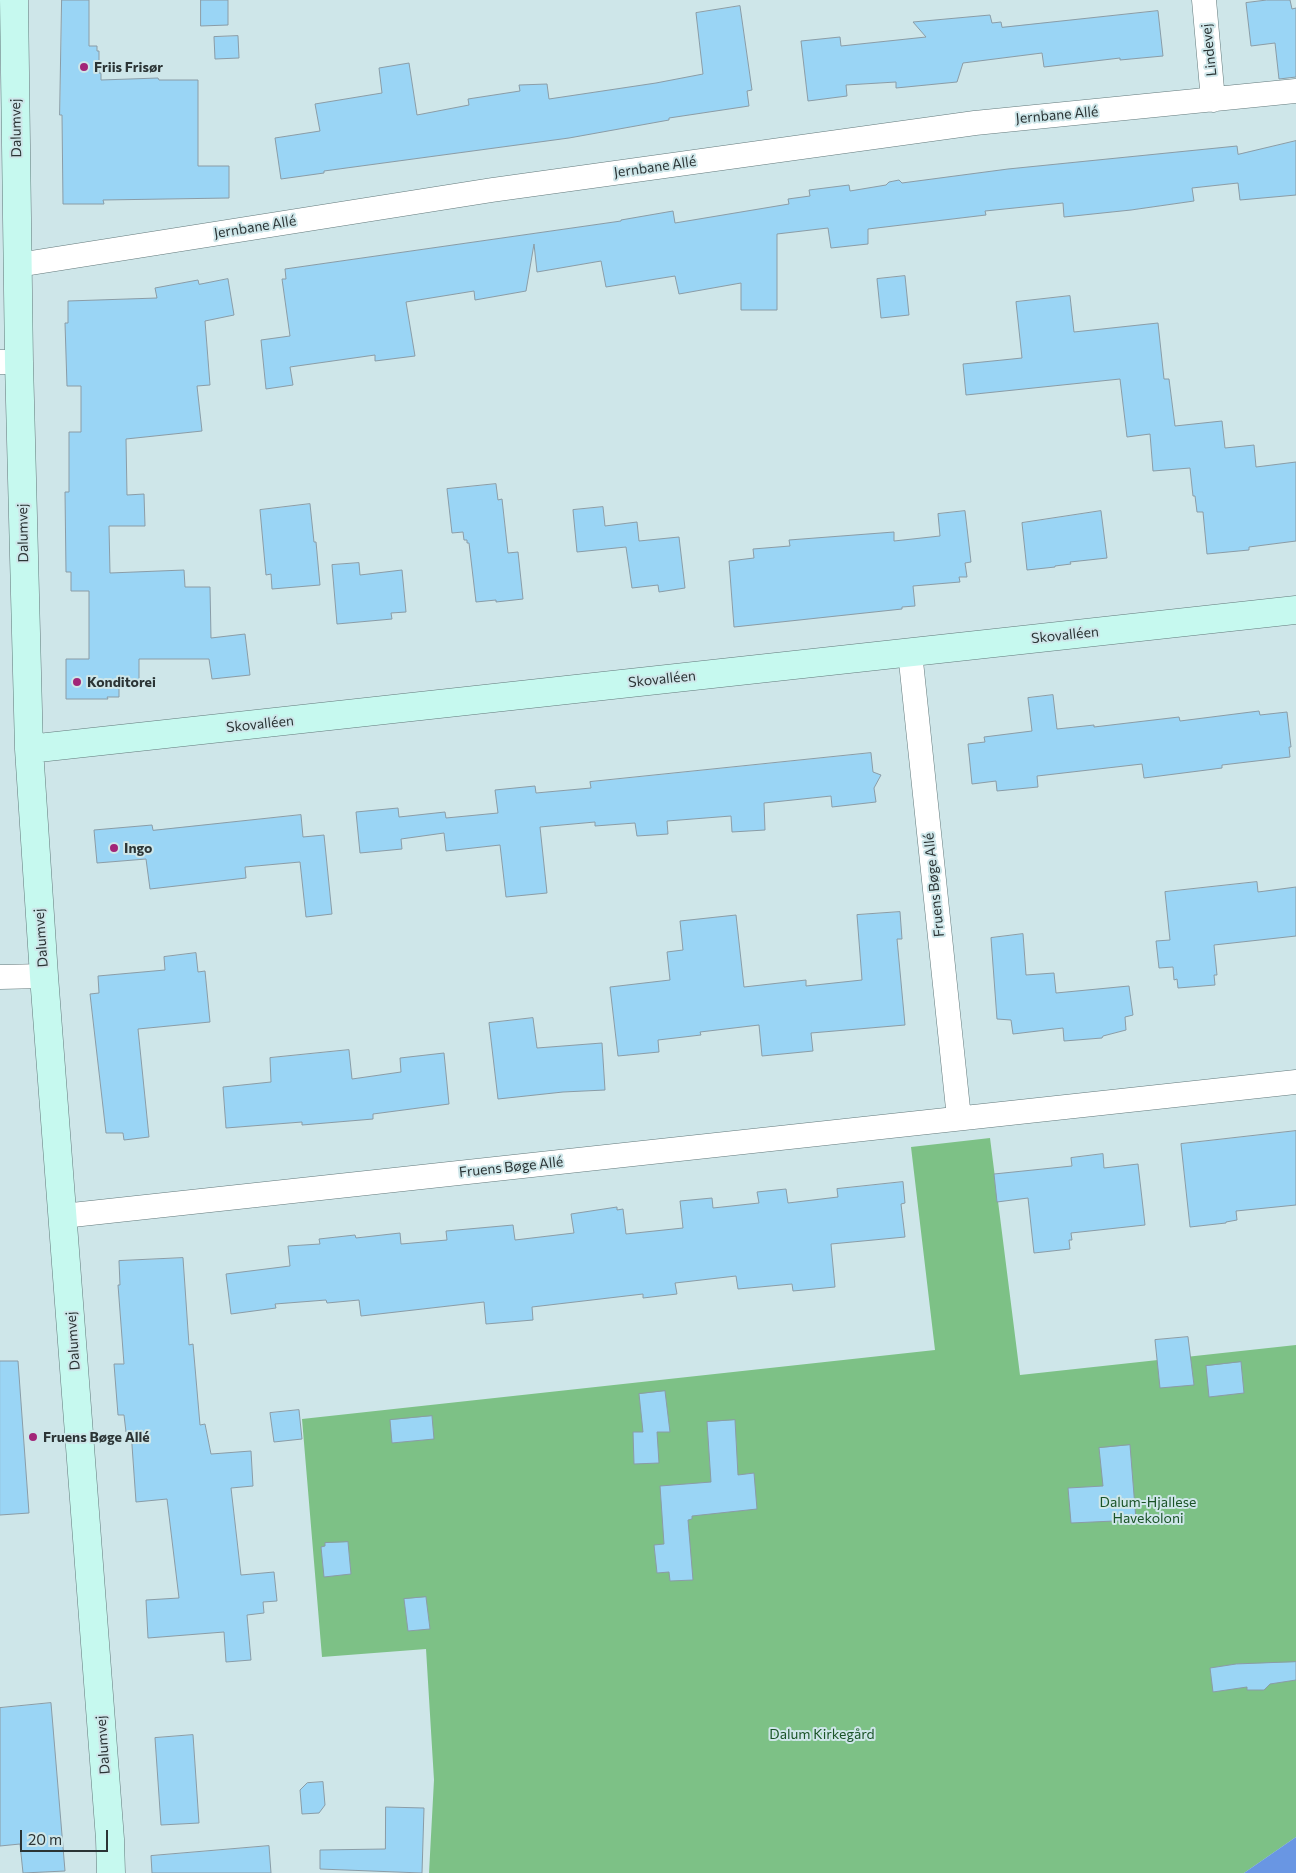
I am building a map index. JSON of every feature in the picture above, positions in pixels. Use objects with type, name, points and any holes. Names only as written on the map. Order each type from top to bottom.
[{"type":"street","name":"Dalumvej","points":[[14,0],[18,265],[9,362],[29,749],[44,976],[110,1839],[111,1873]]},
{"type":"street","name":"Lindevej","points":[[1204,0],[1214,100]]},
{"type":"street","name":"Jernbane Allé","points":[[18,265],[531,184],[975,123],[1296,91]]},
{"type":"street","name":"Skovalléen","points":[[29,749],[1296,610]]},
{"type":"street","name":"Fruens Bøge Allé","points":[[910,652],[958,1118]]},
{"type":"street","points":[[0,977],[44,976]]},
{"type":"street","name":"Fruens Bøge Allé","points":[[63,1216],[1296,1082]]},
{"type":"green space","points":[[990,1138],[1020,1375],[1296,1345],[1296,1837],[1244,1873],[429,1873],[434,1780],[426,1649],[322,1657],[302,1419],[935,1350],[911,1147]]},
{"type":"water","points":[[1296,1837],[1296,1873],[1244,1873]]},
{"type":"building","points":[[62,0],[89,0],[89,46],[97,46],[97,51],[99,51],[99,73],[101,73],[101,80],[158,78],[159,80],[198,80],[198,166],[229,166],[229,198],[103,200],[104,204],[63,204],[62,115],[60,115]]},
{"type":"building","points":[[201,0],[228,0],[228,25],[201,26]]},
{"type":"building","points":[[1267,0],[1290,0],[1292,9],[1296,8],[1296,77],[1279,79],[1275,43],[1251,46],[1246,3]]},
{"type":"building","points":[[740,6],[752,90],[747,91],[749,106],[669,118],[669,120],[569,138],[324,171],[324,173],[281,179],[275,138],[320,131],[315,104],[382,93],[379,68],[409,63],[417,115],[469,105],[468,99],[520,91],[519,85],[547,84],[549,99],[656,83],[703,74],[696,13]]},
{"type":"building","points":[[1158,11],[1163,56],[1120,60],[1120,58],[1044,67],[1042,53],[963,63],[957,82],[896,88],[896,82],[846,85],[847,96],[808,101],[801,41],[840,37],[841,46],[926,37],[913,22],[990,15],[992,23],[1001,22],[1002,27]]},
{"type":"building","points":[[238,36],[239,58],[215,59],[214,37]]},
{"type":"building","points":[[1296,141],[1296,195],[1240,200],[1238,183],[1192,188],[1194,201],[1131,210],[1064,217],[1063,203],[985,211],[986,215],[868,229],[868,244],[831,248],[828,228],[777,234],[777,310],[741,310],[741,283],[679,294],[675,276],[606,287],[601,261],[537,272],[534,244],[526,291],[475,300],[474,291],[406,302],[415,356],[375,361],[375,355],[290,367],[293,385],[266,389],[261,340],[290,336],[282,279],[286,279],[285,269],[621,221],[673,211],[675,223],[789,204],[788,199],[810,196],[809,190],[849,185],[850,191],[886,185],[889,182],[899,180],[902,183],[1008,169],[1237,146],[1238,154]]},
{"type":"building","points":[[905,276],[909,315],[881,318],[877,279]]},
{"type":"building","points":[[228,279],[234,315],[205,321],[210,385],[197,386],[202,431],[126,439],[127,495],[144,494],[145,526],[109,526],[110,573],[184,570],[185,587],[210,587],[211,638],[245,634],[250,675],[212,679],[209,659],[139,659],[139,682],[127,682],[127,685],[119,685],[119,697],[107,697],[108,699],[66,699],[66,659],[89,659],[89,591],[71,591],[71,572],[66,572],[65,492],[69,492],[69,432],[81,432],[81,386],[67,386],[65,323],[68,323],[68,301],[157,298],[155,288],[198,280],[199,284]]},
{"type":"building","points":[[1070,296],[1074,332],[1158,323],[1164,379],[1169,379],[1175,426],[1222,421],[1225,448],[1254,445],[1256,467],[1296,462],[1296,541],[1249,547],[1249,550],[1207,554],[1203,512],[1197,512],[1190,468],[1153,471],[1150,434],[1127,437],[1120,379],[966,395],[963,364],[1022,358],[1016,302]]},
{"type":"building","points":[[496,484],[498,500],[502,499],[508,553],[518,552],[523,599],[476,602],[469,543],[467,543],[467,540],[464,540],[463,532],[452,533],[447,489]]},
{"type":"building","points":[[310,504],[320,585],[272,589],[271,574],[266,575],[260,510]]},
{"type":"building","points":[[603,507],[605,526],[637,522],[639,541],[679,537],[685,588],[659,592],[658,585],[632,588],[626,547],[577,552],[573,510]]},
{"type":"building","points":[[965,511],[971,562],[965,563],[967,577],[959,577],[960,582],[913,586],[915,606],[734,627],[729,561],[754,558],[753,549],[790,546],[789,540],[894,532],[894,541],[940,536],[938,514]]},
{"type":"building","points":[[1101,511],[1107,558],[1070,562],[1071,564],[1027,570],[1022,523]]},
{"type":"building","points":[[359,563],[360,575],[402,570],[406,612],[391,613],[392,619],[337,624],[332,565]]},
{"type":"building","points":[[1053,695],[1057,729],[1094,725],[1094,727],[1179,717],[1180,721],[1259,711],[1260,715],[1287,712],[1291,747],[1289,747],[1290,757],[1222,765],[1222,768],[1144,778],[1142,764],[1037,776],[1038,787],[997,791],[996,781],[972,784],[968,744],[985,742],[984,737],[1032,731],[1028,698]]},
{"type":"building","points":[[871,753],[873,772],[881,775],[874,788],[876,802],[832,807],[831,796],[764,803],[765,830],[732,832],[731,816],[667,821],[668,834],[637,836],[635,823],[595,826],[595,822],[540,827],[547,893],[506,897],[500,845],[446,851],[444,833],[401,839],[402,849],[360,853],[356,812],[398,808],[399,817],[445,812],[446,818],[498,813],[495,790],[535,786],[536,793],[591,788],[590,782]]},
{"type":"building","points":[[301,815],[303,837],[324,835],[332,914],[306,917],[300,862],[245,867],[246,878],[150,889],[146,859],[97,863],[94,830],[152,825],[153,830]]},
{"type":"building","points":[[1257,882],[1258,892],[1296,887],[1296,936],[1214,945],[1217,975],[1214,975],[1215,985],[1178,988],[1177,979],[1174,980],[1173,967],[1159,968],[1156,941],[1170,940],[1165,892]]},
{"type":"building","points":[[900,912],[902,939],[897,939],[905,1025],[811,1033],[813,1051],[762,1056],[759,1025],[700,1032],[701,1035],[658,1040],[659,1052],[618,1056],[610,987],[670,980],[667,952],[683,950],[680,921],[736,915],[744,987],[806,980],[806,986],[862,980],[857,915]]},
{"type":"building","points":[[1023,934],[1026,975],[1054,973],[1056,993],[1129,986],[1133,1015],[1125,1017],[1126,1030],[1103,1036],[1102,1038],[1064,1041],[1063,1028],[1013,1034],[1011,1020],[997,1019],[991,938]]},
{"type":"building","points":[[196,953],[198,972],[205,971],[210,1022],[138,1029],[149,1137],[124,1140],[123,1133],[106,1133],[90,994],[99,993],[98,976],[165,970],[164,957]]},
{"type":"building","points":[[533,1018],[537,1048],[602,1043],[605,1090],[563,1092],[498,1099],[489,1023]]},
{"type":"building","points":[[349,1050],[352,1079],[401,1072],[400,1058],[444,1053],[449,1104],[373,1114],[373,1119],[302,1125],[302,1122],[226,1128],[223,1087],[271,1082],[270,1058]]},
{"type":"building","points":[[1296,1131],[1296,1205],[1236,1211],[1237,1220],[1190,1227],[1181,1144]]},
{"type":"building","points":[[1103,1154],[1104,1168],[1138,1164],[1145,1225],[1071,1233],[1072,1240],[1069,1240],[1070,1249],[1034,1253],[1028,1198],[997,1202],[994,1174],[1072,1166],[1071,1158]]},
{"type":"building","points":[[903,1182],[905,1203],[901,1204],[905,1237],[831,1244],[835,1287],[793,1291],[792,1284],[738,1289],[736,1276],[675,1283],[677,1294],[643,1298],[643,1294],[532,1307],[533,1320],[486,1324],[484,1302],[361,1316],[359,1300],[327,1303],[326,1300],[275,1304],[276,1308],[231,1314],[226,1274],[290,1266],[288,1246],[320,1244],[319,1239],[355,1235],[356,1238],[400,1233],[401,1244],[447,1240],[446,1231],[513,1225],[515,1240],[574,1233],[571,1214],[617,1207],[617,1210],[623,1209],[626,1234],[683,1228],[680,1201],[712,1198],[713,1208],[759,1203],[757,1192],[786,1189],[788,1203],[838,1197],[837,1189]]},
{"type":"building","points":[[183,1258],[189,1345],[193,1344],[200,1425],[205,1424],[211,1454],[251,1451],[253,1486],[231,1488],[241,1575],[274,1572],[277,1601],[263,1602],[264,1613],[247,1615],[251,1660],[226,1662],[224,1632],[148,1638],[146,1600],[179,1598],[167,1499],[136,1502],[131,1431],[126,1432],[124,1415],[118,1415],[114,1364],[124,1364],[118,1285],[120,1285],[119,1261]]},
{"type":"building","points":[[1188,1337],[1194,1385],[1160,1388],[1155,1340]]},
{"type":"building","points":[[0,1361],[18,1361],[29,1513],[0,1515]]},
{"type":"building","points":[[1241,1362],[1244,1393],[1209,1397],[1206,1366]]},
{"type":"building","points":[[665,1391],[670,1432],[657,1432],[659,1463],[634,1464],[633,1432],[643,1432],[639,1394]]},
{"type":"building","points":[[299,1410],[302,1439],[274,1442],[270,1413]]},
{"type":"building","points":[[432,1416],[434,1439],[392,1443],[390,1420]]},
{"type":"building","points":[[735,1420],[738,1475],[754,1473],[757,1509],[692,1516],[692,1519],[688,1520],[693,1580],[670,1581],[669,1572],[657,1573],[654,1545],[664,1544],[660,1486],[711,1482],[707,1422]]},
{"type":"building","points":[[1130,1445],[1136,1520],[1071,1523],[1068,1488],[1103,1486],[1099,1448]]},
{"type":"building","points":[[348,1542],[351,1574],[324,1577],[321,1547],[325,1546],[325,1543]]},
{"type":"building","points":[[426,1597],[430,1629],[408,1631],[404,1599]]},
{"type":"building","points":[[1296,1662],[1296,1680],[1270,1684],[1264,1690],[1247,1690],[1247,1687],[1213,1692],[1210,1668],[1236,1664]]},
{"type":"building","points":[[51,1703],[65,1871],[23,1873],[20,1844],[0,1846],[0,1708]]},
{"type":"building","points":[[193,1735],[199,1823],[161,1825],[155,1738]]},
{"type":"building","points":[[323,1782],[325,1805],[319,1813],[302,1814],[300,1790],[307,1783]]},
{"type":"building","points":[[386,1807],[424,1808],[422,1873],[320,1869],[320,1850],[385,1849]]},
{"type":"building","points":[[269,1846],[271,1873],[152,1873],[151,1856]]},
{"type":"place","name":"Friis Frisør","points":[[84,67]]},
{"type":"place","name":"Konditorei","points":[[77,682]]},
{"type":"place","name":"Ingo","points":[[114,848]]},
{"type":"place","name":"Fruens Bøge Allé","points":[[33,1437]]},
{"type":"park label","name":"Dalum-Hjallese Havekoloni","points":[[1148,1510]]},
{"type":"park label","name":"Dalum Kirkegård","points":[[822,1734]]}]
